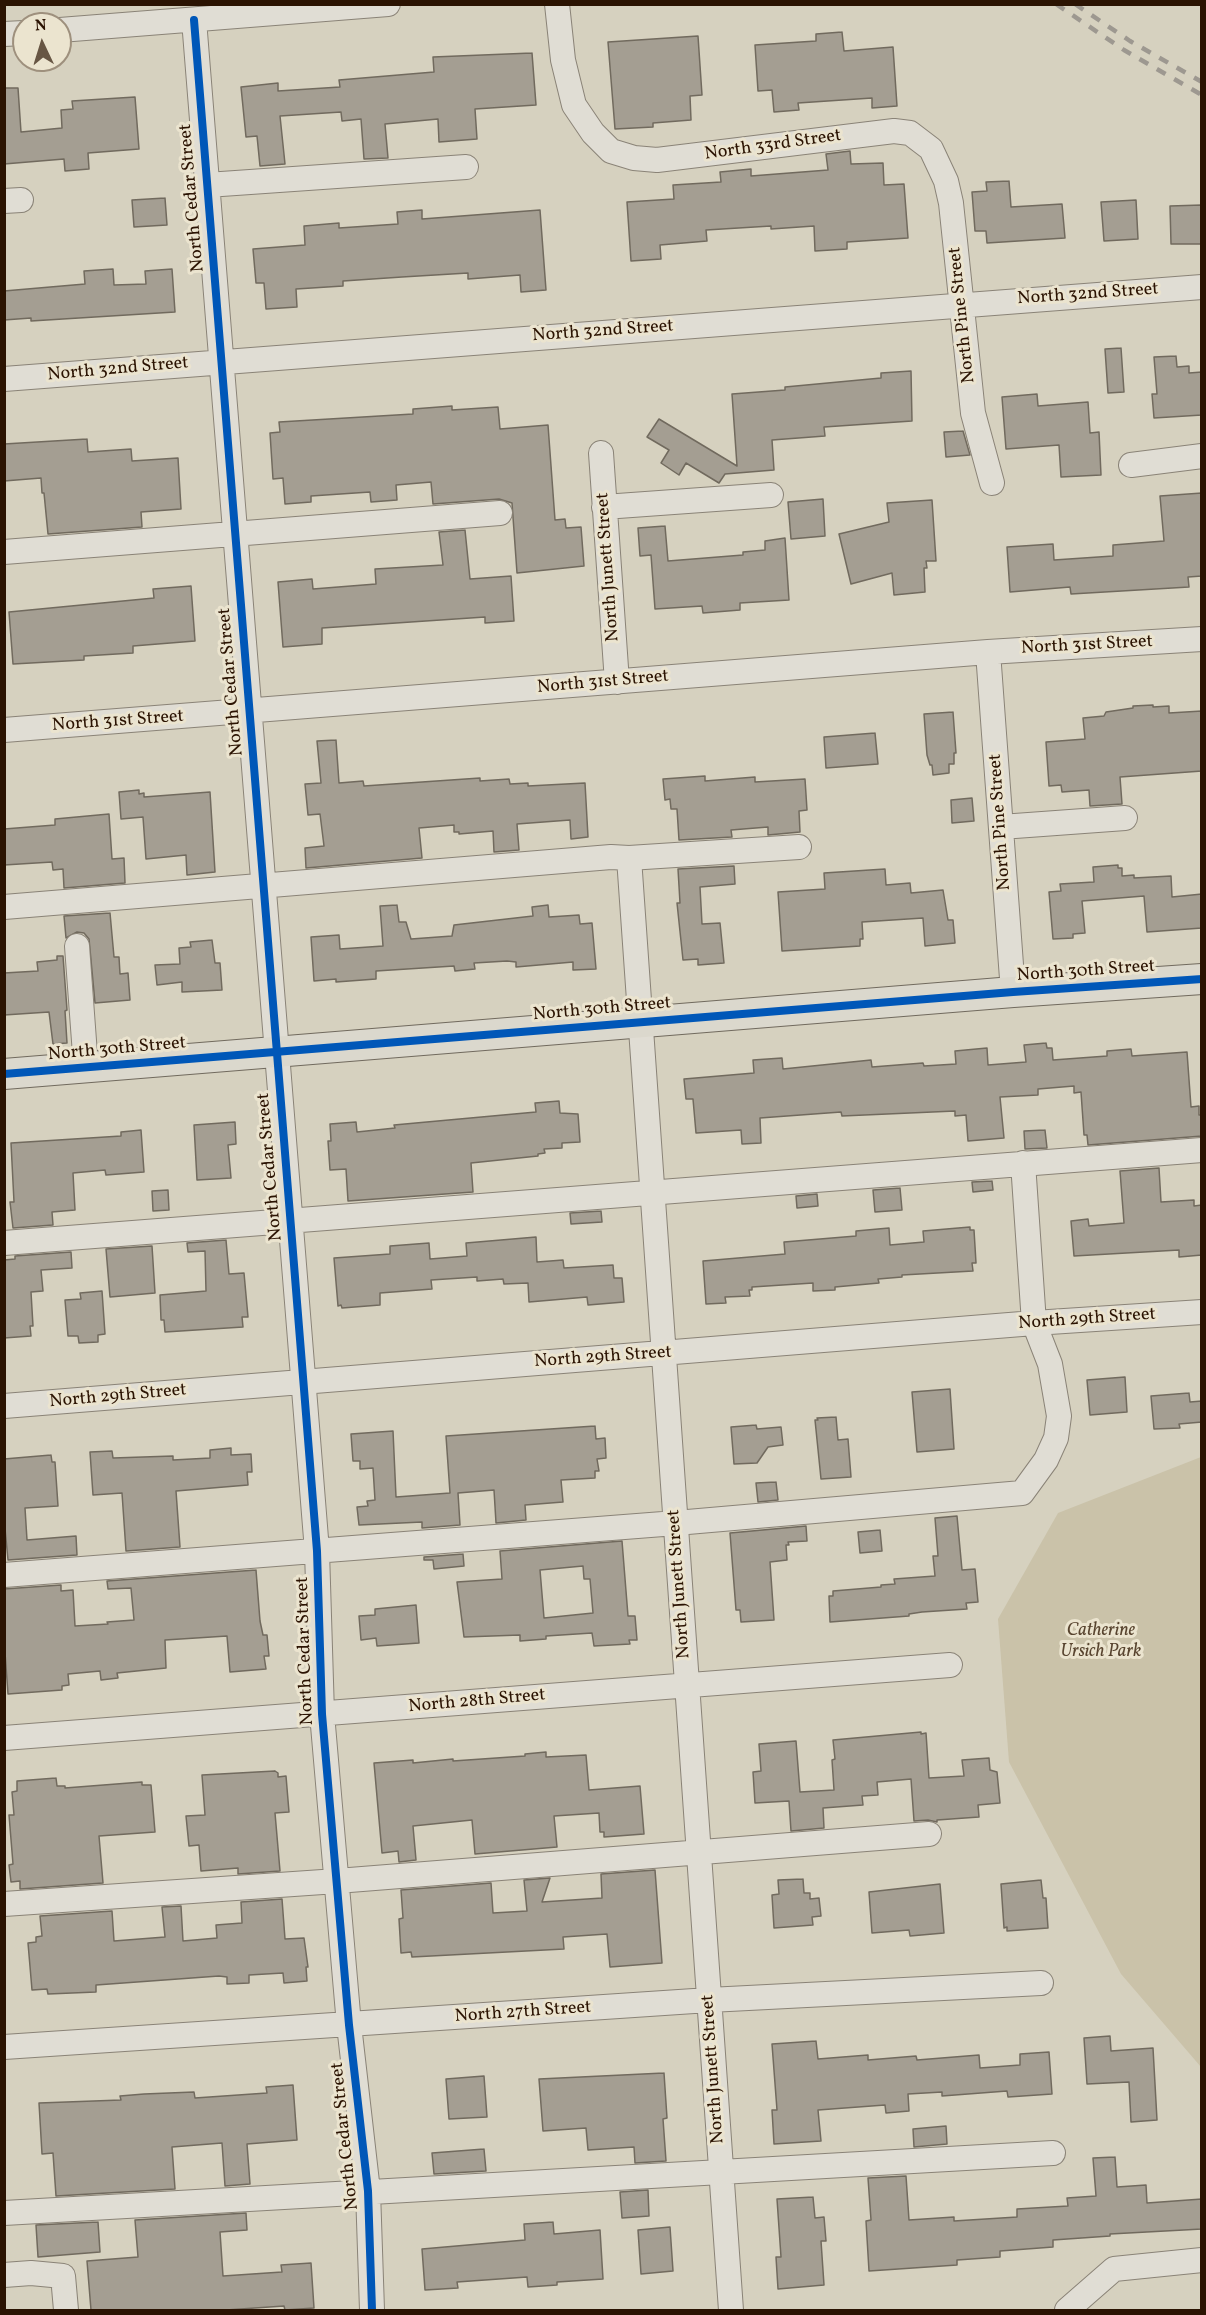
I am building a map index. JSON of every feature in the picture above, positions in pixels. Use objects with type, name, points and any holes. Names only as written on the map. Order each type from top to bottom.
[{"type":"main road","name":"North 30th Street","points":[[4,1074],[1013,992],[1202,980]]},
{"type":"street","points":[[72,29],[388,4]]},
{"type":"street","name":"North 33rd Street","points":[[557,4],[563,60],[574,105],[593,133],[611,151],[634,158],[657,160],[894,131],[910,133],[931,149]]},
{"type":"street","name":"North Cedar Street","points":[[194,20],[317,1551],[322,1714],[336,1881],[368,2191],[372,2310]]},
{"type":"street","name":"North Pine Street","points":[[931,149],[949,190],[973,413],[992,483]]},
{"type":"street","points":[[207,184],[466,167]]},
{"type":"street","name":"North 32nd Street","points":[[4,379],[1202,287]]},
{"type":"street","name":"North Junett Street","points":[[601,453],[617,682]]},
{"type":"street","points":[[1131,465],[1202,456]]},
{"type":"street","points":[[604,507],[771,495]]},
{"type":"street","points":[[4,552],[501,513]]},
{"type":"street","name":"North 31st Street","points":[[4,730],[988,652],[1202,639]]},
{"type":"street","name":"North Pine Street","points":[[988,652],[1013,992]]},
{"type":"street","points":[[1002,828],[1125,818]]},
{"type":"street","points":[[4,907],[600,858],[799,847]]},
{"type":"street","name":"North Junett Street","points":[[629,858],[731,2310]]},
{"type":"street","points":[[77,946],[86,1068]]},
{"type":"street","points":[[4,1243],[1202,1150]]},
{"type":"street","points":[[4,1575],[676,1523],[1022,1493],[1046,1460],[1056,1438],[1059,1416],[1050,1364],[1034,1323],[1023,1163]]},
{"type":"street","name":"North 29th Street","points":[[4,1406],[1034,1323],[1202,1312]]},
{"type":"street","name":"North 28th Street","points":[[4,1738],[950,1665]]},
{"type":"street","points":[[4,1904],[336,1881],[929,1834]]},
{"type":"street","name":"North 27th Street","points":[[4,2047],[709,2000],[1041,1983]]},
{"type":"street","points":[[4,2213],[1053,2153]]},
{"type":"street","points":[[1067,2310],[1114,2269],[1202,2260]]},
{"type":"street","points":[[4,2275],[32,2273],[63,2276],[66,2310]]},
{"type":"green space","name":"Catherine Ursich Park","points":[[1201,1457],[1201,2067],[1121,1974],[1009,1762],[998,1619],[1058,1513]]},
{"type":"building","points":[[842,32],[844,51],[893,47],[897,106],[872,108],[872,98],[798,103],[799,110],[774,112],[772,90],[758,91],[755,45],[816,41],[816,34]]},
{"type":"building","points":[[698,36],[702,95],[690,96],[691,120],[653,123],[653,127],[615,129],[608,42]]},
{"type":"building","points":[[532,53],[536,105],[475,109],[477,139],[439,142],[438,119],[385,124],[388,158],[364,159],[361,119],[342,121],[341,112],[280,116],[285,164],[260,166],[257,136],[246,137],[241,87],[278,83],[278,91],[340,87],[339,80],[434,72],[433,57]]},
{"type":"building","points":[[4,88],[18,88],[21,132],[62,128],[61,110],[73,109],[72,101],[135,97],[139,149],[88,153],[89,169],[65,171],[64,159],[4,164]]},
{"type":"building","points":[[850,151],[851,164],[883,163],[884,185],[904,184],[908,238],[847,242],[847,249],[815,251],[814,226],[706,230],[707,241],[660,245],[661,259],[631,261],[627,202],[674,199],[673,185],[721,182],[720,172],[751,169],[751,176],[828,170],[826,154]]},
{"type":"building","points":[[1009,181],[1011,207],[1062,204],[1065,238],[987,243],[986,231],[975,231],[972,192],[987,191],[986,182]]},
{"type":"building","points":[[165,198],[167,225],[134,227],[132,200]]},
{"type":"building","points":[[1136,200],[1138,239],[1104,241],[1101,202]]},
{"type":"building","points":[[1202,205],[1202,244],[1171,244],[1170,206]]},
{"type":"building","points":[[422,210],[422,219],[540,210],[546,290],[521,292],[520,275],[468,279],[468,273],[343,281],[343,286],[296,289],[297,307],[266,309],[264,283],[256,283],[253,249],[305,245],[304,226],[339,223],[339,228],[398,224],[397,212]]},
{"type":"building","points":[[113,269],[114,285],[146,284],[145,271],[172,269],[175,312],[31,321],[31,318],[4,320],[4,291],[85,284],[84,271]]},
{"type":"building","points":[[1121,348],[1124,392],[1108,393],[1105,349]]},
{"type":"building","points":[[1176,356],[1177,367],[1189,366],[1189,373],[1202,372],[1202,415],[1154,418],[1152,394],[1157,394],[1154,357]]},
{"type":"building","points":[[911,371],[912,421],[824,427],[825,436],[772,440],[774,470],[725,474],[719,483],[686,463],[679,475],[661,463],[669,450],[647,437],[659,419],[737,466],[732,394],[881,378],[881,373]]},
{"type":"building","points":[[1037,394],[1038,406],[1088,402],[1090,433],[1099,432],[1101,475],[1061,477],[1059,445],[1006,449],[1002,397]]},
{"type":"building","points":[[452,406],[452,410],[498,407],[500,429],[548,425],[555,520],[565,519],[566,528],[581,527],[584,566],[517,573],[512,503],[499,499],[433,504],[431,482],[396,485],[397,500],[371,502],[370,492],[311,496],[311,502],[285,504],[283,478],[273,479],[270,433],[280,432],[279,422],[413,414],[413,409]]},
{"type":"building","points":[[963,431],[970,455],[946,457],[944,432]]},
{"type":"building","points":[[87,439],[88,452],[131,449],[132,461],[178,458],[181,509],[141,512],[142,527],[48,534],[41,478],[4,481],[4,444]]},
{"type":"building","points":[[1202,493],[1202,576],[1188,577],[1189,587],[1071,594],[1070,587],[1010,592],[1007,547],[1053,544],[1054,560],[1113,556],[1113,545],[1164,541],[1160,496]]},
{"type":"building","points":[[823,499],[825,536],[791,539],[788,502]]},
{"type":"building","points":[[932,500],[936,561],[926,561],[925,592],[894,595],[892,573],[851,584],[839,534],[889,522],[887,503]]},
{"type":"building","points":[[665,526],[668,561],[743,555],[743,552],[765,550],[765,541],[785,538],[789,600],[740,603],[740,610],[703,613],[702,606],[655,609],[651,555],[640,556],[638,528]]},
{"type":"building","points":[[465,530],[470,579],[511,576],[514,621],[485,623],[485,617],[322,628],[322,644],[283,647],[278,582],[312,579],[313,589],[376,584],[375,569],[443,565],[439,532]]},
{"type":"building","points":[[191,586],[195,641],[133,646],[133,653],[84,656],[84,660],[13,664],[9,612],[154,598],[153,589]]},
{"type":"building","points":[[1153,705],[1153,707],[1169,706],[1169,713],[1202,711],[1202,771],[1120,777],[1122,804],[1090,806],[1089,790],[1062,792],[1061,785],[1049,786],[1046,742],[1085,739],[1083,718],[1104,716],[1106,712],[1133,708],[1133,706]]},
{"type":"building","points":[[953,712],[956,753],[954,753],[954,764],[949,764],[949,773],[933,775],[932,765],[927,755],[924,714]]},
{"type":"building","points":[[875,733],[878,764],[826,768],[824,737]]},
{"type":"building","points":[[336,740],[339,783],[363,781],[364,786],[480,778],[480,781],[509,779],[510,784],[528,783],[528,786],[585,783],[588,837],[571,839],[570,820],[517,824],[519,850],[494,852],[493,831],[459,834],[459,832],[454,832],[454,825],[419,828],[422,858],[306,868],[305,848],[324,846],[320,814],[308,815],[305,784],[321,783],[317,741]]},
{"type":"building","points":[[705,776],[705,781],[755,777],[755,782],[805,779],[807,810],[799,811],[800,832],[768,835],[768,827],[731,830],[732,837],[679,840],[677,809],[671,809],[670,799],[665,800],[663,779]]},
{"type":"building","points":[[139,790],[139,794],[144,793],[144,797],[210,792],[215,872],[187,875],[186,855],[146,859],[143,817],[121,819],[119,792]]},
{"type":"building","points":[[972,798],[974,821],[952,823],[951,800]]},
{"type":"building","points":[[109,814],[112,859],[124,858],[125,883],[64,888],[63,869],[53,870],[52,862],[4,865],[4,829],[55,825],[55,819]]},
{"type":"building","points":[[1118,865],[1118,868],[1122,868],[1122,876],[1134,875],[1134,878],[1171,876],[1172,897],[1202,894],[1202,928],[1147,932],[1144,896],[1082,901],[1085,933],[1073,934],[1073,938],[1053,939],[1049,892],[1061,891],[1060,884],[1094,882],[1093,867]]},
{"type":"building","points":[[734,866],[735,884],[700,887],[702,924],[720,923],[724,963],[698,965],[698,959],[683,960],[677,903],[680,903],[678,869]]},
{"type":"building","points":[[885,869],[886,885],[910,883],[911,893],[943,890],[948,920],[953,920],[955,943],[925,946],[923,918],[862,922],[863,939],[860,939],[860,946],[782,951],[778,892],[825,889],[824,873]]},
{"type":"building","points":[[397,905],[399,922],[406,922],[411,939],[452,936],[454,925],[533,916],[532,907],[548,905],[549,917],[579,915],[580,924],[592,923],[596,969],[573,970],[573,962],[516,967],[516,962],[507,961],[474,963],[475,969],[455,971],[454,966],[376,971],[376,979],[314,981],[311,937],[339,935],[340,949],[383,946],[380,906]]},
{"type":"building","points":[[110,913],[114,957],[119,957],[120,974],[128,973],[130,1000],[95,1003],[89,939],[84,933],[77,932],[66,938],[64,916]]},
{"type":"building","points":[[212,940],[215,963],[220,963],[222,990],[182,992],[182,982],[157,985],[155,965],[180,964],[179,948],[191,947],[190,942]]},
{"type":"building","points":[[57,956],[63,956],[67,1043],[53,1044],[49,1012],[4,1015],[4,973],[38,971],[37,962],[57,960]]},
{"type":"building","points":[[1046,1043],[1047,1048],[1052,1048],[1053,1060],[1107,1056],[1107,1051],[1131,1049],[1132,1056],[1187,1052],[1191,1107],[1199,1106],[1199,1115],[1202,1115],[1202,1136],[1088,1145],[1087,1135],[1084,1135],[1081,1092],[1074,1093],[1074,1086],[1038,1089],[1038,1095],[1000,1097],[1004,1138],[968,1141],[966,1115],[955,1116],[955,1111],[842,1116],[841,1112],[760,1118],[761,1143],[742,1144],[741,1130],[696,1133],[693,1099],[686,1099],[684,1079],[754,1073],[753,1060],[782,1058],[783,1069],[871,1060],[872,1067],[923,1063],[924,1066],[956,1064],[955,1051],[987,1048],[988,1065],[1026,1062],[1024,1045]]},
{"type":"building","points":[[559,1101],[560,1113],[578,1114],[580,1142],[562,1143],[562,1148],[544,1149],[545,1153],[538,1154],[538,1156],[471,1163],[473,1192],[348,1201],[346,1169],[330,1170],[328,1141],[331,1141],[330,1124],[356,1122],[357,1132],[395,1128],[394,1125],[536,1112],[535,1103]]},
{"type":"building","points":[[235,1122],[236,1144],[228,1145],[231,1178],[197,1180],[194,1125]]},
{"type":"building","points":[[141,1130],[144,1172],[106,1175],[105,1170],[73,1173],[75,1210],[52,1212],[53,1225],[13,1228],[10,1202],[14,1202],[11,1143],[121,1136],[121,1132]]},
{"type":"building","points":[[1045,1130],[1047,1148],[1025,1149],[1024,1131]]},
{"type":"building","points":[[1159,1168],[1161,1202],[1194,1200],[1194,1206],[1202,1205],[1202,1255],[1179,1257],[1179,1250],[1074,1256],[1071,1221],[1088,1219],[1089,1226],[1124,1223],[1120,1171]]},
{"type":"building","points":[[992,1181],[993,1190],[973,1192],[972,1182]]},
{"type":"building","points":[[900,1188],[902,1210],[875,1212],[873,1190]]},
{"type":"building","points":[[168,1190],[169,1210],[153,1211],[152,1191]]},
{"type":"building","points":[[817,1194],[818,1206],[797,1208],[796,1196]]},
{"type":"building","points":[[601,1211],[602,1222],[571,1224],[570,1213]]},
{"type":"building","points":[[970,1227],[970,1230],[974,1230],[976,1263],[972,1263],[973,1271],[902,1275],[902,1277],[878,1279],[879,1283],[835,1287],[835,1290],[813,1291],[813,1283],[752,1287],[752,1290],[749,1290],[750,1296],[725,1297],[726,1303],[706,1304],[703,1261],[785,1254],[784,1242],[856,1236],[856,1231],[889,1228],[890,1245],[924,1242],[923,1231]]},
{"type":"building","points":[[536,1237],[537,1262],[563,1260],[564,1268],[613,1265],[614,1278],[622,1278],[624,1302],[588,1305],[587,1297],[529,1302],[528,1283],[504,1284],[503,1279],[477,1281],[477,1277],[431,1280],[432,1289],[380,1293],[380,1305],[342,1308],[341,1305],[338,1306],[334,1258],[390,1254],[390,1246],[429,1243],[430,1259],[467,1256],[466,1243]]},
{"type":"building","points":[[226,1240],[229,1274],[244,1273],[248,1317],[242,1317],[243,1327],[165,1332],[164,1320],[161,1320],[160,1295],[206,1291],[205,1251],[188,1252],[187,1243]]},
{"type":"building","points":[[152,1246],[155,1293],[110,1297],[106,1249]]},
{"type":"building","points":[[71,1252],[72,1268],[41,1270],[43,1291],[31,1292],[33,1326],[30,1326],[31,1336],[4,1338],[4,1260],[15,1259],[15,1256]]},
{"type":"building","points":[[102,1291],[105,1334],[98,1335],[98,1342],[79,1343],[78,1336],[68,1336],[65,1300],[81,1299],[80,1293]]},
{"type":"building","points":[[1125,1377],[1127,1412],[1090,1415],[1087,1380]]},
{"type":"building","points":[[950,1389],[954,1449],[917,1452],[912,1392]]},
{"type":"building","points":[[1189,1393],[1190,1402],[1202,1401],[1202,1422],[1179,1424],[1180,1428],[1154,1429],[1151,1396]]},
{"type":"building","points":[[836,1417],[838,1440],[848,1439],[851,1477],[821,1479],[815,1420]]},
{"type":"building","points":[[756,1425],[757,1429],[781,1427],[783,1445],[768,1447],[757,1463],[734,1464],[731,1427]]},
{"type":"building","points":[[595,1426],[596,1439],[605,1438],[606,1458],[597,1459],[599,1471],[595,1471],[595,1478],[561,1480],[563,1502],[525,1505],[526,1520],[496,1523],[494,1490],[458,1493],[460,1525],[422,1528],[422,1522],[359,1525],[357,1507],[368,1506],[367,1501],[375,1500],[373,1468],[360,1469],[360,1461],[353,1461],[351,1434],[393,1431],[396,1497],[450,1493],[446,1436]]},
{"type":"building","points":[[231,1448],[231,1455],[251,1454],[252,1472],[247,1472],[248,1485],[176,1491],[180,1547],[126,1551],[122,1493],[93,1495],[90,1452],[112,1451],[113,1458],[173,1456],[173,1460],[210,1458],[210,1450]]},
{"type":"building","points":[[51,1455],[52,1462],[55,1462],[58,1506],[25,1508],[27,1540],[76,1536],[77,1555],[8,1560],[4,1518],[4,1459]]},
{"type":"building","points":[[776,1482],[778,1500],[758,1502],[756,1483]]},
{"type":"building","points":[[957,1516],[962,1570],[975,1569],[978,1602],[966,1603],[967,1609],[830,1622],[829,1596],[833,1596],[833,1591],[881,1587],[881,1585],[895,1584],[894,1579],[935,1576],[933,1556],[938,1556],[935,1518]]},
{"type":"building","points":[[806,1526],[807,1541],[788,1542],[789,1545],[786,1545],[787,1560],[770,1562],[774,1620],[741,1622],[740,1610],[736,1610],[730,1533]]},
{"type":"building","points":[[880,1530],[882,1551],[860,1553],[858,1532]]},
{"type":"building","points":[[622,1541],[628,1616],[635,1616],[637,1640],[629,1640],[630,1644],[594,1646],[592,1633],[546,1636],[546,1639],[520,1641],[520,1635],[464,1637],[457,1582],[502,1579],[500,1551]],"holes":[[[583,1566],[584,1579],[590,1579],[593,1613],[544,1618],[540,1570]]]},
{"type":"building","points":[[463,1554],[464,1566],[434,1569],[433,1560],[424,1560],[424,1557]]},
{"type":"building","points":[[256,1570],[260,1621],[263,1635],[267,1635],[269,1656],[264,1656],[266,1669],[230,1672],[227,1636],[165,1640],[166,1668],[117,1673],[118,1678],[101,1680],[100,1671],[68,1674],[69,1685],[62,1686],[62,1690],[8,1694],[4,1639],[4,1589],[61,1585],[61,1591],[73,1590],[75,1626],[108,1624],[107,1622],[134,1620],[131,1588],[108,1589],[107,1581]]},
{"type":"building","points":[[416,1605],[419,1643],[377,1646],[376,1638],[361,1640],[359,1616],[375,1615],[375,1609]]},
{"type":"building","points":[[921,1732],[921,1734],[926,1733],[929,1778],[964,1776],[962,1760],[989,1758],[990,1770],[997,1772],[1000,1803],[978,1805],[979,1817],[937,1820],[937,1822],[914,1821],[911,1779],[877,1782],[878,1795],[862,1796],[863,1805],[823,1808],[824,1828],[791,1831],[789,1801],[755,1803],[753,1772],[761,1771],[759,1744],[796,1741],[800,1792],[834,1790],[833,1740]]},
{"type":"building","points":[[546,1752],[546,1757],[586,1755],[589,1790],[640,1786],[644,1834],[604,1837],[604,1832],[600,1832],[599,1813],[554,1816],[557,1847],[475,1854],[472,1820],[413,1826],[416,1860],[399,1862],[398,1851],[382,1853],[374,1763],[413,1760],[413,1763],[453,1759],[453,1761],[525,1756],[525,1754]]},
{"type":"building","points":[[275,1771],[278,1777],[286,1776],[289,1812],[275,1813],[280,1871],[238,1874],[238,1868],[201,1871],[199,1845],[189,1846],[186,1816],[205,1815],[202,1775]]},
{"type":"building","points":[[56,1778],[57,1786],[65,1786],[65,1788],[142,1782],[142,1785],[151,1785],[155,1832],[99,1836],[103,1883],[20,1889],[20,1881],[11,1882],[9,1865],[13,1864],[9,1815],[14,1815],[12,1792],[17,1791],[17,1781]]},
{"type":"building","points":[[655,1870],[662,1963],[610,1967],[607,1934],[563,1937],[564,1949],[412,1957],[411,1952],[401,1953],[399,1919],[403,1918],[401,1890],[491,1883],[493,1913],[527,1911],[524,1880],[550,1878],[542,1902],[602,1898],[601,1874]]},
{"type":"building","points":[[803,1879],[804,1893],[810,1893],[810,1899],[819,1898],[821,1916],[812,1917],[813,1925],[774,1928],[772,1895],[779,1894],[778,1880]]},
{"type":"building","points":[[1041,1880],[1043,1898],[1046,1898],[1048,1928],[1007,1931],[1007,1927],[1004,1928],[1001,1884]]},
{"type":"building","points":[[940,1884],[944,1933],[910,1936],[909,1930],[872,1933],[869,1892]]},
{"type":"building","points":[[282,1899],[285,1939],[304,1938],[308,1967],[306,1967],[307,1981],[284,1983],[283,1973],[249,1975],[249,1983],[227,1984],[227,1977],[219,1976],[96,1985],[96,1992],[48,1994],[47,1989],[32,1990],[28,1943],[36,1942],[36,1937],[42,1936],[40,1916],[112,1911],[114,1941],[165,1937],[162,1907],[181,1906],[183,1941],[217,1938],[216,1925],[242,1923],[241,1902]]},
{"type":"building","points":[[1110,2036],[1111,2051],[1153,2048],[1157,2120],[1131,2122],[1129,2082],[1087,2084],[1084,2038]]},
{"type":"building","points":[[816,2041],[818,2059],[868,2055],[868,2060],[916,2056],[917,2060],[979,2055],[980,2068],[1020,2065],[1020,2054],[1049,2052],[1052,2094],[1008,2097],[1007,2091],[942,2096],[942,2092],[908,2094],[909,2111],[886,2113],[885,2105],[818,2110],[821,2141],[774,2144],[772,2110],[777,2110],[772,2044]]},
{"type":"building","points":[[664,2073],[667,2118],[663,2119],[666,2161],[635,2163],[634,2147],[588,2150],[586,2128],[543,2131],[539,2079]]},
{"type":"building","points":[[484,2076],[487,2117],[449,2119],[446,2079]]},
{"type":"building","points":[[293,2085],[297,2140],[247,2144],[250,2184],[225,2186],[222,2143],[172,2147],[175,2189],[56,2196],[53,2153],[42,2154],[39,2103],[121,2100],[120,2096],[144,2094],[194,2092],[195,2098],[267,2093],[266,2087]]},
{"type":"building","points":[[946,2126],[947,2144],[914,2147],[913,2129]]},
{"type":"building","points":[[484,2149],[486,2171],[434,2174],[432,2153]]},
{"type":"building","points":[[1115,2157],[1117,2187],[1146,2185],[1147,2203],[1202,2199],[1202,2229],[1053,2240],[1053,2247],[1000,2251],[1000,2257],[957,2260],[957,2265],[869,2271],[866,2221],[871,2220],[868,2178],[906,2176],[909,2220],[954,2217],[954,2221],[1017,2217],[1017,2209],[1068,2206],[1067,2198],[1096,2196],[1093,2158]]},
{"type":"building","points":[[648,2190],[649,2216],[622,2218],[620,2192]]},
{"type":"building","points":[[813,2197],[815,2218],[824,2217],[826,2241],[821,2241],[824,2285],[778,2289],[776,2257],[781,2257],[777,2199]]},
{"type":"building","points":[[246,2213],[247,2230],[220,2232],[223,2276],[282,2272],[281,2265],[311,2263],[314,2308],[285,2310],[284,2306],[226,2310],[91,2310],[87,2261],[138,2257],[135,2220]]},
{"type":"building","points":[[98,2222],[100,2252],[38,2257],[36,2225]]},
{"type":"building","points":[[553,2222],[554,2234],[600,2230],[603,2279],[557,2282],[557,2285],[528,2287],[527,2277],[457,2282],[458,2288],[425,2290],[422,2249],[525,2240],[524,2224]]},
{"type":"building","points":[[670,2227],[673,2271],[641,2274],[638,2230]]},
{"type":"railway","points":[[1056,4],[1124,50],[1202,95]]},
{"type":"railway","points":[[1075,4],[1130,41],[1202,82]]},
{"type":"cycle path","points":[[194,20],[317,1551],[322,1714],[349,2025],[368,2191],[372,2310]]},
{"type":"cycle path","points":[[4,1074],[1013,992],[1202,979]]}]
